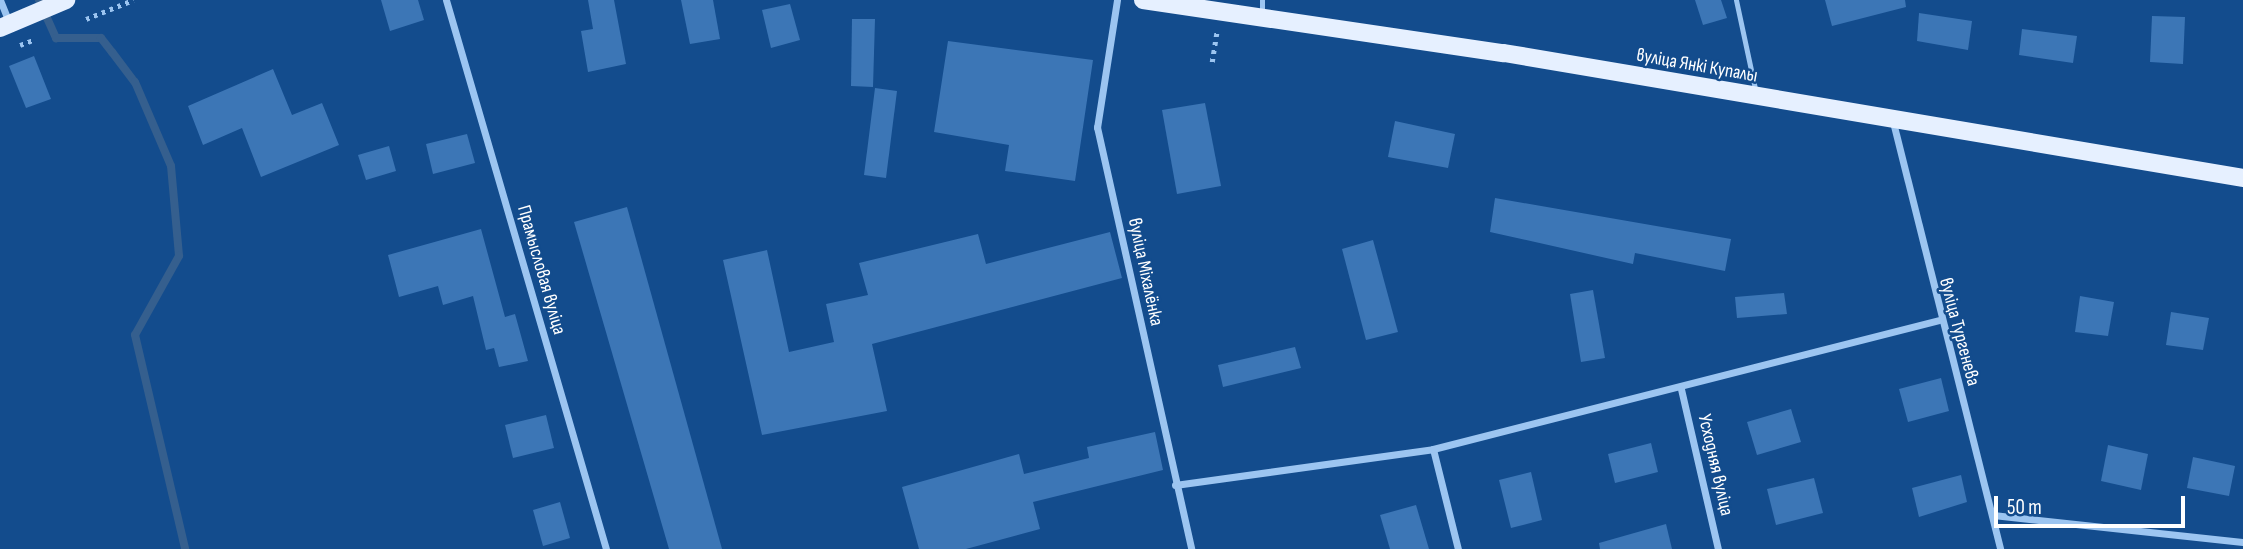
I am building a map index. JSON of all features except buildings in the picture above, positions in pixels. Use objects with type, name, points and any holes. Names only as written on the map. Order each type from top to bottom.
[{"type":"main road","points":[[5,26],[66,0]]},
{"type":"main road","name":"вуліца Янкі Купалы","points":[[1143,0],[1220,11],[1262,9],[1893,122],[2243,178]]},
{"type":"street","points":[[0,0],[5,26]]},
{"type":"street","name":"Прамысловая вуліца","points":[[446,0],[606,549]]},
{"type":"street","name":"вуліца Міхалёнка","points":[[1117,0],[1097,127],[1191,549]]},
{"type":"street","name":"вуліца Тургенева","points":[[1893,122],[1939,320],[2000,549]]},
{"type":"street","points":[[1175,485],[1433,449],[1681,389],[1939,320]]},
{"type":"street","name":"Усходняя вуліца","points":[[1681,389],[1718,549]]},
{"type":"street","points":[[1433,449],[1458,549]]},
{"type":"street","points":[[1993,515],[2243,542]]},
{"type":"lane","points":[[1736,0],[1757,98]]},
{"type":"path","points":[[86,19],[133,0]]},
{"type":"path","points":[[1212,62],[1220,11]]},
{"type":"waterway","points":[[39,0],[56,38],[101,38],[135,82],[171,166],[179,256],[135,335],[185,549]]}]
